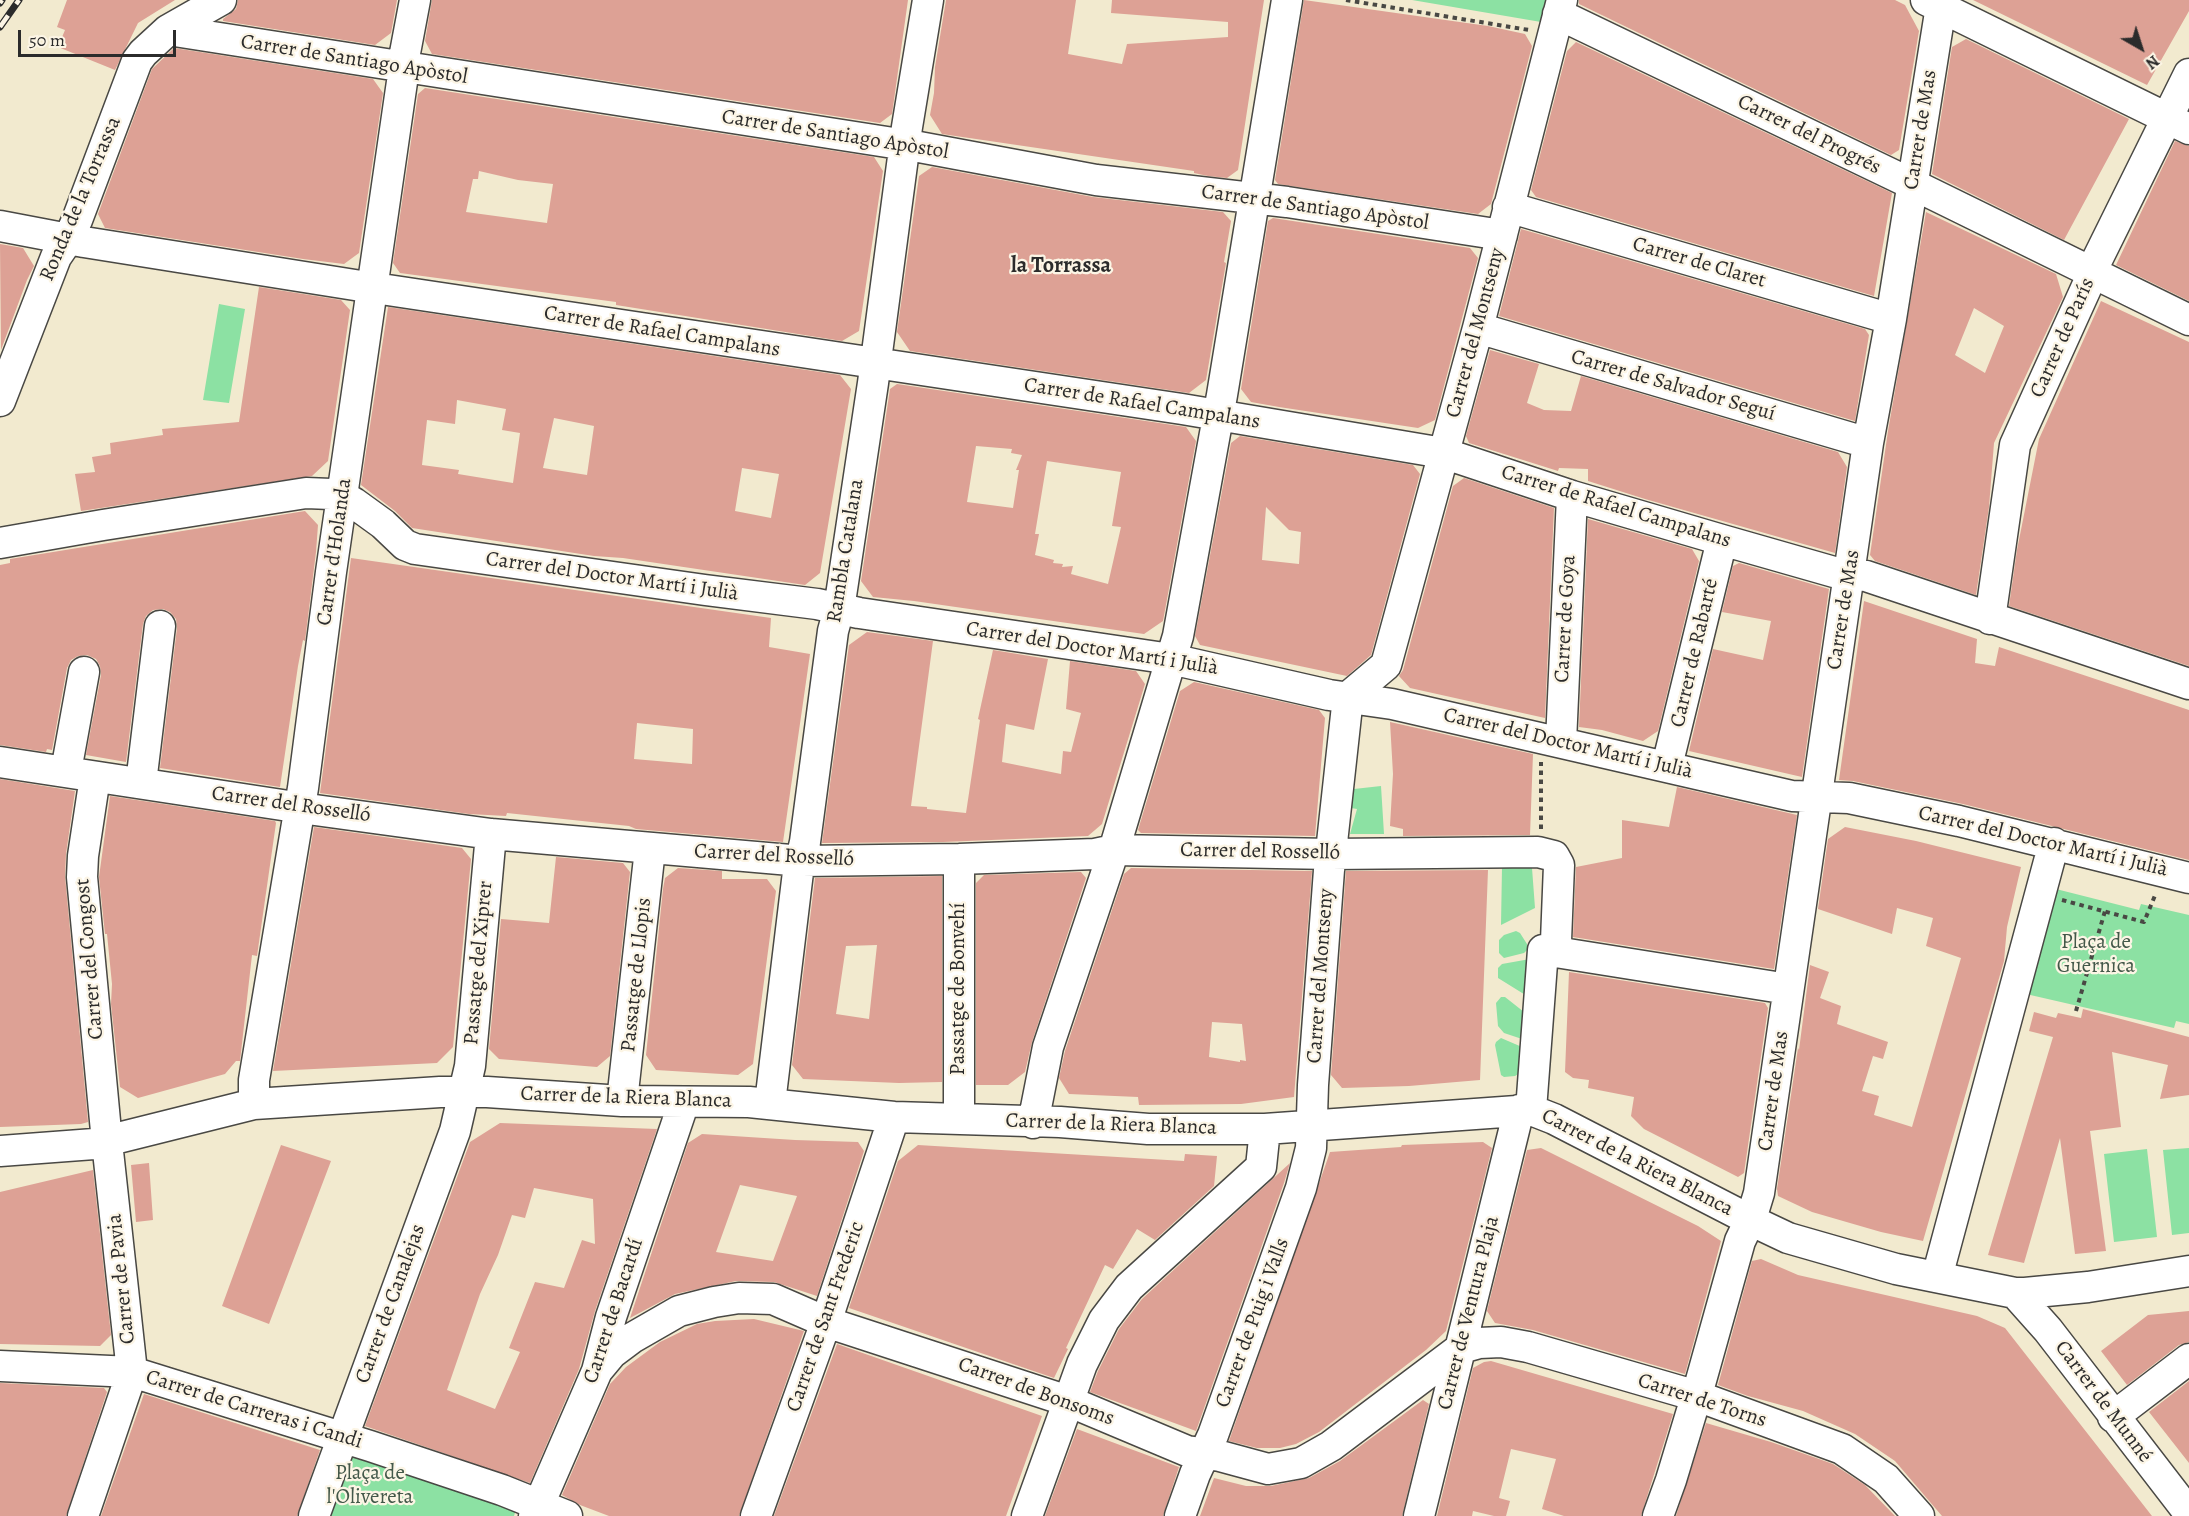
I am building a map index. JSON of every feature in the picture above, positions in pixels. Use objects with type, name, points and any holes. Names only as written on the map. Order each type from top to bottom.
[{"type":"street","name":"Ronda de la Torrassa","points":[[0,401],[56,257],[69,238],[137,62],[148,47],[168,30],[221,0]]},
{"type":"street","name":"Carrer d'Holanda","points":[[254,1104],[254,1080],[300,807],[405,53],[415,0]]},
{"type":"street","name":"Rambla Catalana","points":[[770,1103],[798,872],[802,861],[833,631],[876,363],[905,146],[928,0]]},
{"type":"street","points":[[1033,1123],[1048,1047],[1114,850],[1178,636],[1219,416],[1287,0]]},
{"type":"street","points":[[1936,2],[2178,124]]},
{"type":"street","name":"Carrer de Mas","points":[[1658,1516],[1696,1396],[1738,1250],[1759,1193],[1868,443],[1892,319],[1936,2]]},
{"type":"street","name":"Carrer del Progrés","points":[[1560,7],[2189,320]]},
{"type":"street","name":"Carrer del Montseny","points":[[1392,704],[1386,665],[1515,189],[1560,7]]},
{"type":"street","name":"Carrer de Santiago Apòstol","points":[[168,30],[905,146],[1096,180],[1254,198],[1505,221]]},
{"type":"street","name":"Carrer de París","points":[[1990,619],[2014,445],[2092,272],[2178,124],[2189,74]]},
{"type":"street","name":"Carrer de Claret","points":[[1505,221],[1892,319]]},
{"type":"street","name":"Carrer de Rafael Campalans","points":[[0,226],[372,287],[1219,416],[1443,453],[1572,496],[1722,540],[1834,572],[1866,576],[2189,684]]},
{"type":"street","name":"Carrer de Salvador Seguí","points":[[1478,328],[1868,443]]},
{"type":"street","name":"Carrer del Doctor Martí i Julià","points":[[0,543],[306,493],[332,494],[344,497],[376,518],[405,545],[415,549],[817,604],[1171,659],[1348,698],[1392,704],[1551,747],[1667,766],[1792,796],[1849,798],[2054,843],[2189,878]]},
{"type":"street","name":"Carrer de Goya","points":[[1551,747],[1572,496]]},
{"type":"street","name":"Carrer de Rabarté","points":[[1667,766],[1722,540]]},
{"type":"street","points":[[141,783],[160,626]]},
{"type":"street","points":[[1348,698],[1386,665]]},
{"type":"street","points":[[66,771],[84,672]]},
{"type":"street","name":"Carrer del Montseny","points":[[1311,1125],[1331,854],[1348,698]]},
{"type":"street","name":"Carrer del Rosselló","points":[[0,762],[491,834],[802,861],[959,859],[991,856],[1095,854],[1114,850],[1331,854],[1526,852],[1547,844]]},
{"type":"street","name":"Carrer del Congost","points":[[95,777],[82,877],[107,1142]]},
{"type":"street","name":"Passatge del Xiprer","points":[[465,1092],[470,1066],[491,834]]},
{"type":"street","points":[[1937,1277],[2054,843]]},
{"type":"street","points":[[1547,844],[1560,870],[1556,941],[1560,952]]},
{"type":"street","name":"Passatge de Llopis","points":[[622,1101],[650,849]]},
{"type":"street","name":"Passatge de Bonvehí","points":[[958,1119],[959,859]]},
{"type":"street","points":[[1525,1110],[1544,950],[1788,989]]},
{"type":"street","name":"Carrer de la Riera Blanca","points":[[0,1151],[107,1142],[254,1104],[465,1092],[622,1101],[770,1103],[894,1117],[1033,1123],[1060,1122],[1148,1129],[1265,1129],[1525,1110],[1554,1119],[1788,1238],[1896,1269],[2015,1293],[2088,1287],[2189,1271]]},
{"type":"street","name":"Carrer de Canalejas","points":[[314,1516],[451,1142],[465,1092]]},
{"type":"street","name":"Carrer de Bacardí","points":[[536,1511],[597,1371],[611,1317],[684,1102]]},
{"type":"street","name":"Carrer de Ventura Plaja","points":[[1419,1516],[1461,1348],[1525,1110]]},
{"type":"street","name":"Carrer de Sant Frederic","points":[[756,1516],[826,1322],[894,1117]]},
{"type":"street","name":"Carrer de Puig i Valls","points":[[1180,1516],[1213,1435],[1301,1188],[1311,1148],[1311,1125]]},
{"type":"street","points":[[1027,1516],[1082,1364],[1104,1320],[1129,1287],[1261,1167],[1265,1129]]},
{"type":"street","name":"Carrer de Pavia","points":[[83,1516],[132,1372],[107,1142]]},
{"type":"street","name":"Carrer de Munné","points":[[2015,1293],[2048,1330],[2189,1513]]},
{"type":"street","name":"Carrer de Bonsoms","points":[[597,1371],[612,1353],[656,1323],[679,1311],[739,1298],[773,1299],[826,1322],[1068,1401],[1187,1451],[1269,1469],[1301,1463],[1331,1446],[1461,1348]]},
{"type":"street","name":"Carrer de Torns","points":[[1461,1348],[1479,1343],[1501,1342],[1528,1347],[1696,1396],[1842,1449],[1886,1479],[1919,1516]]},
{"type":"street","points":[[2113,1417],[2189,1359]]},
{"type":"street","name":"Carrer de Carreras i Candi","points":[[0,1366],[132,1372],[343,1437],[502,1490],[536,1511],[567,1516]]},
{"type":"path","points":[[1346,0],[1533,31]]},
{"type":"path","points":[[1547,844],[1551,747]]},
{"type":"path","points":[[2061,899],[2144,922],[2159,884]]},
{"type":"path","points":[[2076,1011],[2105,911]]},
{"type":"green space","points":[[1412,0],[1546,0],[1541,22]]},
{"type":"green space","points":[[219,304],[245,309],[229,403],[203,400]]},
{"type":"green space","points":[[1381,786],[1384,834],[1350,834],[1357,809],[1351,808],[1354,789]]},
{"type":"green space","points":[[1502,867],[1532,868],[1535,908],[1501,925]]},
{"type":"green space","name":"Plaça de Guernica","points":[[2052,888],[2139,910],[2141,904],[2189,915],[2189,1024],[2176,1021],[2174,1028],[2026,994]]},
{"type":"green space","points":[[1516,931],[1527,944],[1527,950],[1524,953],[1504,958],[1499,953],[1499,940],[1504,935]]},
{"type":"green space","points":[[1530,959],[1527,996],[1498,978],[1498,968],[1502,964]]},
{"type":"green space","points":[[1501,997],[1505,997],[1524,1012],[1522,1039],[1504,1033],[1498,1026],[1496,1003]]},
{"type":"green space","points":[[1501,1038],[1522,1047],[1520,1073],[1515,1076],[1501,1075],[1495,1045]]},
{"type":"green space","points":[[2189,1148],[2189,1233],[2172,1235],[2163,1150]]},
{"type":"green space","points":[[2147,1149],[2157,1237],[2114,1242],[2104,1154]]},
{"type":"green space","name":"Plaça de l'Olivereta","points":[[351,1446],[517,1506],[514,1516],[326,1516]]},
{"type":"building","points":[[67,0],[175,0],[138,23],[115,70],[58,47],[65,30],[57,27]]},
{"type":"building","points":[[238,0],[397,0],[391,33],[375,45],[223,21],[236,9]]},
{"type":"building","points":[[432,0],[908,0],[892,114],[880,123],[432,54],[425,41]]},
{"type":"building","points":[[946,0],[1076,0],[1068,54],[1122,64],[1127,44],[1228,37],[1228,22],[1111,13],[1112,0],[1264,0],[1238,170],[1227,178],[1208,176],[1194,173],[1194,171],[942,134],[930,115]]},
{"type":"building","points":[[1304,0],[1488,26],[1525,34],[1532,46],[1491,204],[1478,214],[1278,184],[1275,180]]},
{"type":"building","points":[[1579,0],[1895,0],[1905,5],[1919,31],[1899,150],[1891,155],[1579,4]]},
{"type":"building","points":[[1973,0],[2189,0],[2189,11],[2147,85]]},
{"type":"building","points":[[1966,39],[2129,119],[2064,240],[1932,174],[1952,47]]},
{"type":"building","points":[[1576,42],[1892,193],[1874,296],[1536,197],[1531,190],[1567,51]]},
{"type":"building","points":[[174,48],[373,79],[383,93],[359,253],[344,264],[105,228],[98,214],[152,69]]},
{"type":"building","points":[[425,88],[874,157],[883,171],[859,331],[842,341],[616,305],[616,302],[400,273],[393,263],[418,94]],"holes":[[[479,171],[518,180],[553,184],[547,223],[466,212],[473,179],[478,179]]]},
{"type":"building","points":[[2175,141],[2189,146],[2189,301],[2116,265]]},
{"type":"building","points":[[932,167],[1093,197],[1223,212],[1231,221],[1206,380],[1189,393],[910,351],[897,332],[919,176]]},
{"type":"building","points":[[1926,212],[2056,274],[2063,297],[1994,443],[1989,507],[1976,595],[1875,561],[1870,555],[1888,431]],"holes":[[[1974,308],[2004,326],[1985,373],[1955,355]]]},
{"type":"building","points":[[1273,218],[1470,248],[1478,258],[1435,420],[1418,428],[1251,402],[1241,389],[1268,221]]},
{"type":"building","points":[[1521,229],[1865,329],[1869,335],[1855,421],[1499,316]]},
{"type":"building","points":[[0,244],[23,248],[34,266],[1,350]]},
{"type":"building","points":[[259,287],[341,300],[350,310],[328,461],[312,476],[81,511],[75,474],[95,472],[92,457],[111,454],[110,443],[163,435],[162,429],[239,422]]},
{"type":"building","points":[[2101,301],[2189,342],[2189,666],[2009,606],[2017,550],[2039,439]]},
{"type":"building","points":[[388,307],[840,375],[851,389],[820,573],[805,585],[412,528],[395,511],[361,485]],"holes":[[[457,400],[506,409],[502,430],[520,433],[513,483],[458,474],[459,470],[422,465],[427,420],[455,424]],[[554,418],[594,426],[587,475],[543,468]],[[742,468],[779,474],[771,518],[735,511]]]},
{"type":"building","points":[[1490,350],[1539,364],[1527,403],[1544,410],[1571,411],[1581,376],[1838,452],[1847,467],[1835,553],[1588,481],[1588,469],[1559,468],[1558,471],[1469,443],[1466,436]]},
{"type":"building","points":[[897,384],[1186,427],[1196,441],[1163,621],[1144,634],[873,597],[861,581],[890,389]],"holes":[[[976,446],[1012,449],[1011,453],[1022,455],[1016,470],[1019,470],[1013,508],[967,502]],[[1047,461],[1121,472],[1112,526],[1121,527],[1108,584],[1071,574],[1073,566],[1062,567],[1063,564],[1053,563],[1054,560],[1035,555],[1039,534],[1035,534]]]},
{"type":"building","points":[[1240,436],[1413,465],[1420,474],[1371,655],[1347,676],[1200,645],[1195,636],[1231,443]],"holes":[[[1266,507],[1289,530],[1301,532],[1299,564],[1262,560]]]},
{"type":"building","points":[[1464,478],[1554,508],[1545,718],[1410,688],[1399,676],[1403,670],[1453,486]]},
{"type":"building","points":[[305,511],[318,525],[316,552],[305,641],[303,640],[298,666],[280,787],[160,768],[177,628],[176,619],[170,612],[163,609],[153,610],[146,616],[143,624],[126,762],[86,755],[101,675],[96,659],[87,655],[71,660],[67,668],[52,750],[47,749],[46,752],[0,745],[0,565],[10,563],[10,559]]},
{"type":"building","points":[[1588,519],[1692,549],[1699,561],[1658,731],[1643,741],[1602,730],[1579,727]]},
{"type":"building","points":[[351,558],[771,618],[769,647],[810,654],[783,842],[636,829],[629,826],[507,813],[506,816],[469,814],[320,793]],"holes":[[[637,723],[693,729],[692,764],[634,759]]]},
{"type":"building","points":[[1739,563],[1829,589],[1802,777],[1689,751],[1713,649],[1763,660],[1771,621],[1722,612],[1733,566]]},
{"type":"building","points":[[1864,601],[1977,639],[1975,663],[1995,666],[1999,647],[2189,710],[2189,860],[1963,804],[1839,780]]},
{"type":"building","points":[[867,632],[933,641],[911,806],[927,807],[927,809],[966,813],[980,720],[978,719],[993,650],[1048,659],[1034,730],[1006,724],[1002,762],[1061,774],[1063,751],[1071,752],[1081,713],[1066,709],[1070,661],[1136,671],[1145,684],[1102,824],[1088,836],[943,842],[822,843],[849,645]]},
{"type":"building","points":[[1194,682],[1319,710],[1325,718],[1315,836],[1141,833],[1138,830],[1180,691]]},
{"type":"building","points":[[1390,722],[1533,754],[1530,835],[1403,836],[1403,829],[1390,826],[1393,774]]},
{"type":"building","points":[[0,779],[75,791],[65,876],[88,1122],[81,1124],[0,1127]]},
{"type":"building","points":[[1677,787],[1797,815],[1774,969],[1573,937],[1576,867],[1622,858],[1622,820],[1669,827]]},
{"type":"building","points":[[110,796],[275,821],[276,823],[257,956],[252,955],[240,1061],[236,1061],[225,1074],[138,1098],[120,1087],[111,1004],[112,984],[107,934],[105,934],[99,877]]},
{"type":"building","points":[[314,827],[462,848],[471,859],[453,1047],[437,1063],[273,1071]]},
{"type":"building","points":[[1845,827],[1916,841],[2021,867],[2007,927],[2004,961],[1923,1241],[1881,1232],[1812,1212],[1778,1196],[1777,1189],[1810,965],[1829,972],[1820,998],[1841,1006],[1837,1024],[1888,1042],[1883,1059],[1873,1056],[1862,1091],[1879,1096],[1874,1115],[1912,1127],[1961,958],[1926,946],[1933,918],[1897,908],[1892,934],[1818,909],[1828,839]]},
{"type":"building","points":[[556,857],[623,863],[630,872],[610,1056],[597,1067],[499,1059],[489,1049],[501,919],[549,923]]},
{"type":"building","points":[[678,868],[722,871],[722,879],[767,879],[776,891],[753,1064],[738,1075],[656,1070],[646,1055],[663,889],[665,878]]},
{"type":"building","points":[[1131,868],[1312,871],[1294,1097],[1241,1104],[1139,1105],[1138,1097],[1069,1094],[1059,1078],[1065,1051],[1124,874]],"holes":[[[1212,1022],[1242,1024],[1246,1061],[1209,1057]]]},
{"type":"building","points":[[1488,870],[1480,1080],[1409,1086],[1342,1088],[1331,1075],[1346,871]]},
{"type":"building","points":[[1081,872],[1086,878],[1032,1042],[1025,1072],[1008,1085],[976,1085],[976,883],[984,875]]},
{"type":"building","points":[[942,876],[942,1082],[899,1083],[803,1079],[792,1065],[815,878]],"holes":[[[877,945],[869,1019],[836,1014],[846,946]]]},
{"type":"building","points":[[1569,972],[1765,1003],[1768,1008],[1744,1173],[1738,1177],[1644,1129],[1631,1116],[1634,1097],[1588,1088],[1589,1080],[1573,1078],[1565,1072]]},
{"type":"building","points":[[2083,1009],[2189,1037],[2189,1095],[2160,1099],[2168,1065],[2112,1052],[2121,1127],[2090,1131],[2106,1251],[2075,1254],[2060,1138],[2024,1263],[1988,1255],[2053,1037],[2029,1031],[2034,1012],[2056,1018],[2058,1013],[2081,1018]]},
{"type":"building","points":[[500,1123],[657,1129],[595,1311],[579,1369],[530,1483],[365,1426],[470,1142]],"holes":[[[534,1188],[593,1199],[595,1244],[582,1240],[564,1288],[535,1282],[509,1348],[520,1352],[495,1409],[447,1390],[480,1294],[498,1255],[512,1215],[525,1218]]]},
{"type":"building","points":[[702,1134],[858,1142],[864,1151],[817,1296],[774,1282],[736,1281],[675,1294],[630,1318],[688,1143]],"holes":[[[740,1185],[797,1196],[773,1261],[716,1252]]]},
{"type":"building","points":[[1483,1142],[1492,1148],[1446,1331],[1426,1350],[1319,1432],[1296,1444],[1280,1448],[1257,1448],[1229,1441],[1330,1152],[1401,1147],[1402,1145]]},
{"type":"building","points":[[281,1145],[331,1161],[269,1324],[222,1306]]},
{"type":"building","points":[[918,1145],[1184,1161],[1185,1154],[1217,1156],[1214,1186],[1155,1240],[1137,1229],[1113,1269],[1105,1265],[1054,1378],[849,1308],[898,1161]]},
{"type":"building","points":[[1541,1148],[1698,1226],[1721,1241],[1685,1374],[1533,1330],[1495,1323],[1487,1311],[1527,1150]]},
{"type":"building","points":[[149,1163],[153,1220],[136,1222],[131,1165]]},
{"type":"building","points":[[1290,1163],[1196,1431],[1090,1392],[1119,1329],[1142,1299]]},
{"type":"building","points":[[93,1170],[111,1335],[100,1346],[0,1344],[0,1192]]},
{"type":"building","points":[[1761,1259],[1798,1275],[1977,1316],[2005,1328],[2152,1516],[1942,1516],[1895,1461],[1855,1434],[1803,1411],[1718,1385],[1752,1261]]},
{"type":"building","points":[[2189,1311],[2189,1342],[2179,1345],[2127,1385],[2101,1351],[2148,1315]]},
{"type":"building","points":[[754,1319],[804,1331],[739,1516],[609,1516],[562,1495],[610,1384],[626,1367],[660,1342],[697,1324]]},
{"type":"building","points":[[837,1344],[1042,1416],[1006,1516],[774,1516]]},
{"type":"building","points":[[1491,1361],[1673,1414],[1641,1516],[1564,1516],[1542,1509],[1556,1459],[1511,1449],[1499,1498],[1510,1501],[1506,1516],[1473,1511],[1472,1516],[1437,1516],[1473,1368]]},
{"type":"building","points":[[2189,1381],[2189,1463],[2149,1412]]},
{"type":"building","points":[[0,1383],[104,1388],[107,1392],[66,1516],[0,1516]]},
{"type":"building","points":[[144,1394],[320,1450],[297,1516],[101,1516]]},
{"type":"building","points":[[1423,1400],[1429,1404],[1402,1516],[1200,1516],[1214,1478],[1246,1486],[1271,1486],[1309,1478],[1340,1461]]},
{"type":"building","points":[[1706,1423],[1771,1442],[1833,1464],[1865,1485],[1895,1516],[1676,1516]]},
{"type":"building","points":[[1077,1429],[1179,1467],[1163,1516],[1045,1516]]},
{"type":"railway","points":[[0,27],[19,0]]},
{"type":"district","name":"la Torrassa","points":[[1061,267]]}]
